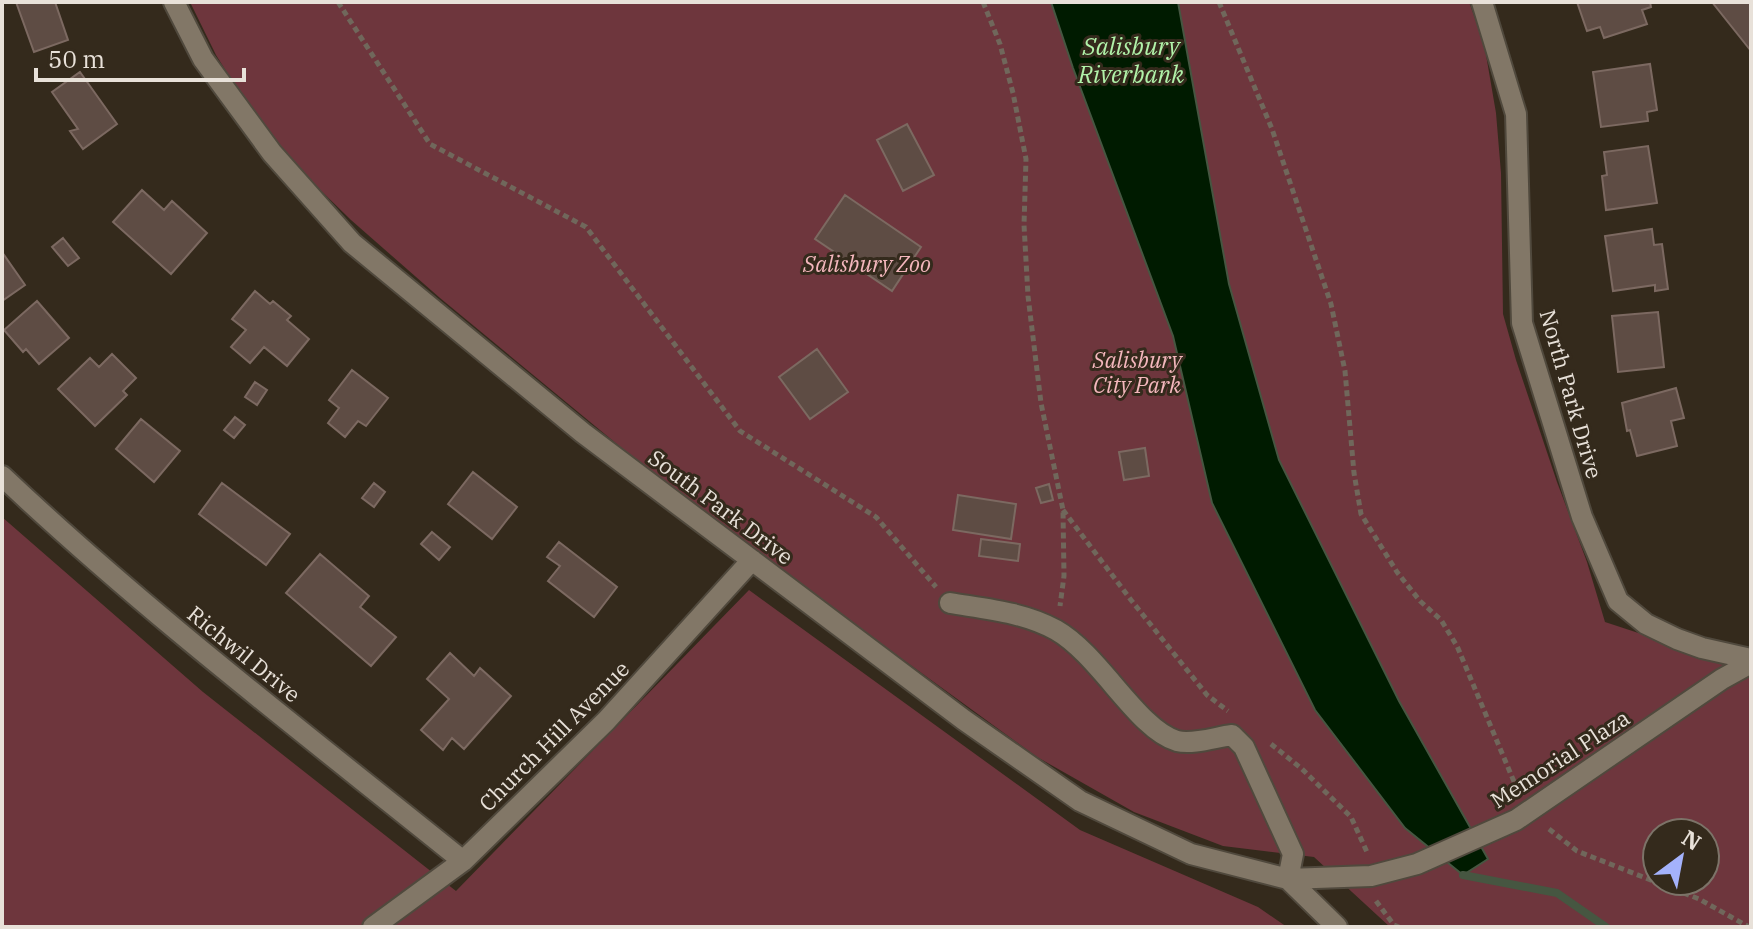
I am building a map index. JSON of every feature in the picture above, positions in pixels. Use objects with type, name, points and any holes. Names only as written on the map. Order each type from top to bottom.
[{"type":"street","name":"South Park Drive","points":[[174,2],[203,59],[272,153],[352,243],[583,433],[964,720],[1080,801],[1191,854],[1288,879],[1337,927]]},
{"type":"street","name":"North Park Drive","points":[[1482,2],[1516,114],[1522,323],[1582,517],[1618,601],[1646,624],[1677,639],[1751,661]]},
{"type":"street","name":"Richwil Drive","points":[[2,476],[43,516],[187,639],[463,861]]},
{"type":"street","name":"Church Hill Avenue","points":[[373,927],[463,861],[606,721],[752,560]]},
{"type":"street","points":[[950,603],[1015,613],[1057,631],[1105,672],[1154,730],[1180,742],[1232,735],[1244,747],[1293,854],[1288,879]]},
{"type":"street","name":"Memorial Plaza","points":[[1288,879],[1371,876],[1417,864],[1516,820],[1751,661]]},
{"type":"path","points":[[338,2],[430,144],[586,227],[740,431],[876,517],[950,603]]},
{"type":"path","points":[[983,2],[1000,44],[1026,159],[1024,225],[1028,296],[1041,403],[1063,510],[1064,576],[1057,631]]},
{"type":"path","points":[[1219,2],[1272,129],[1331,304],[1345,371],[1361,514],[1397,572],[1420,601],[1441,620],[1457,646],[1515,784]]},
{"type":"path","points":[[1063,510],[1207,695],[1231,713]]},
{"type":"path","points":[[1267,741],[1302,769],[1351,817],[1367,852]]},
{"type":"path","points":[[1549,829],[1577,851],[1699,899],[1749,927]]},
{"type":"path","points":[[1376,901],[1394,925],[1399,927]]},
{"type":"green space","name":"Salisbury City Park","points":[[190,2],[1469,2],[1484,43],[1496,113],[1501,173],[1503,314],[1605,622],[1751,670],[1751,927],[1390,927],[1314,857],[1223,846],[1134,812],[1037,757],[692,506],[440,298],[351,220],[309,179],[251,111],[216,55]]},
{"type":"green space","points":[[2,517],[203,692],[456,891],[749,590],[1080,830],[1258,907],[1287,927],[2,927]]},
{"type":"water","name":"Salisbury Riverbank","points":[[1051,2],[1178,2],[1229,284],[1279,460],[1399,701],[1488,859],[1463,875],[1405,828],[1315,710],[1212,503],[1173,336]]},
{"type":"building","points":[[16,2],[55,2],[68,40],[34,52]]},
{"type":"building","points":[[1577,2],[1650,2],[1651,7],[1642,10],[1647,24],[1604,38],[1600,27],[1587,31]]},
{"type":"building","points":[[1712,2],[1751,2],[1751,51]]},
{"type":"building","points":[[1650,64],[1657,110],[1647,112],[1648,121],[1601,127],[1593,72]]},
{"type":"building","points":[[80,72],[117,124],[83,149],[70,131],[78,129],[52,92]]},
{"type":"building","points":[[907,124],[934,175],[903,191],[877,140]]},
{"type":"building","points":[[1648,146],[1657,203],[1606,210],[1602,176],[1607,175],[1604,152]]},
{"type":"building","points":[[142,190],[164,210],[172,201],[207,233],[171,274],[113,222]]},
{"type":"building","points":[[845,195],[921,247],[892,291],[815,239]]},
{"type":"building","points":[[1652,229],[1654,245],[1662,244],[1668,289],[1655,291],[1655,285],[1613,291],[1605,236]]},
{"type":"building","points":[[63,238],[79,258],[68,266],[52,247]]},
{"type":"building","points":[[2,252],[25,285],[2,301]]},
{"type":"building","points":[[255,291],[291,316],[287,320],[309,339],[287,366],[264,347],[250,363],[231,347],[246,330],[232,319]]},
{"type":"building","points":[[37,301],[69,338],[39,364],[26,349],[23,352],[4,330]]},
{"type":"building","points":[[1658,312],[1664,367],[1618,372],[1612,316]]},
{"type":"building","points":[[817,349],[848,392],[810,419],[779,377]]},
{"type":"building","points":[[112,354],[136,378],[123,391],[127,395],[95,426],[58,389],[90,358],[99,367]]},
{"type":"building","points":[[352,370],[388,398],[366,426],[358,421],[345,437],[328,423],[339,408],[329,400]]},
{"type":"building","points":[[255,382],[267,390],[257,405],[245,397]]},
{"type":"building","points":[[1676,388],[1684,418],[1671,421],[1677,446],[1637,456],[1630,430],[1627,431],[1622,403]]},
{"type":"building","points":[[235,417],[245,425],[234,438],[224,430]]},
{"type":"building","points":[[141,419],[180,451],[154,482],[116,449]]},
{"type":"building","points":[[1145,448],[1149,476],[1124,480],[1119,452]]},
{"type":"building","points":[[473,472],[517,507],[492,539],[448,504]]},
{"type":"building","points":[[222,483],[290,534],[266,565],[199,514]]},
{"type":"building","points":[[374,483],[385,492],[374,507],[362,498]]},
{"type":"building","points":[[1049,484],[1053,500],[1041,503],[1036,488]]},
{"type":"building","points":[[958,495],[1016,504],[1011,539],[953,530]]},
{"type":"building","points":[[432,532],[450,547],[439,560],[421,544]]},
{"type":"building","points":[[981,539],[1020,544],[1018,561],[979,556]]},
{"type":"building","points":[[559,542],[617,587],[594,617],[548,581],[560,566],[547,557]]},
{"type":"building","points":[[320,554],[369,596],[360,607],[396,637],[371,666],[286,593]]},
{"type":"building","points":[[450,653],[474,676],[480,668],[511,696],[464,749],[452,738],[443,750],[421,730],[449,699],[427,679]]},
{"type":"waterway","points":[[1463,875],[1557,893],[1606,927]]},
{"type":"park label","name":"Salisbury Zoo","points":[[867,264]]}]
